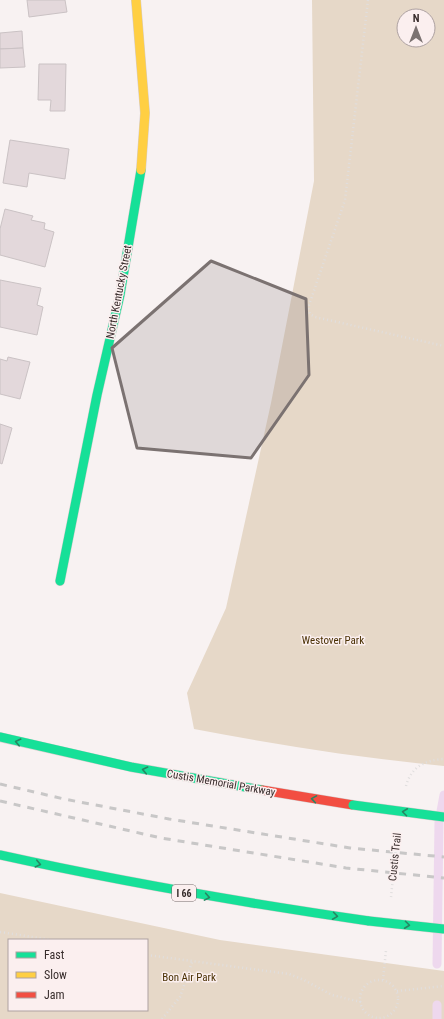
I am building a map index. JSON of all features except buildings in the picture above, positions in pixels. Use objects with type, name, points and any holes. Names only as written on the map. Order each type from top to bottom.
[{"type":"main road","name":"North Kentucky Street","points":[[60,581],[97,395],[120,295],[141,176],[145,113],[136,0]]},
{"type":"main road","name":"Custis Memorial Parkway","points":[[0,737],[180,777],[353,805],[444,817]]},
{"type":"main road","name":"I 66","points":[[0,855],[125,882],[209,898],[369,921],[444,929]]},
{"type":"path","points":[[368,0],[345,200],[308,308],[310,314],[315,317],[444,346]]},
{"type":"path","points":[[404,791],[408,778],[414,769],[431,760],[444,759]]},
{"type":"path","name":"Custis Trail","points":[[390,902],[397,834]]},
{"type":"path","points":[[0,932],[46,939]]},
{"type":"path","points":[[383,980],[386,948]]},
{"type":"path","points":[[148,955],[288,974],[304,980],[332,995],[361,1002]]},
{"type":"path","points":[[162,1019],[180,997],[192,962]]},
{"type":"path","points":[[377,980],[383,980],[394,986],[397,991],[398,1002],[393,1012],[383,1018],[371,1016],[366,1012],[361,1002],[362,990],[366,985],[377,980]]},
{"type":"path","points":[[397,991],[444,986]]},
{"type":"highlighted area","points":[[211,261],[306,299],[309,375],[251,458],[137,448],[112,348]]},
{"type":"green space","name":"Westover Park","points":[[312,0],[444,0],[444,766],[319,750],[194,729],[187,693],[226,608],[271,403],[314,181]]},
{"type":"green space","name":"Bon Air Park","points":[[0,893],[220,940],[444,971],[444,1019],[0,1019]]},
{"type":"waterway","points":[[437,964],[439,822],[444,795]]},
{"type":"waterway","points":[[437,1005],[437,1019]]},
{"type":"railway","points":[[0,784],[64,799],[169,819],[350,848],[444,857]]},
{"type":"railway","points":[[0,801],[161,838],[346,868],[444,878]]},
{"type":"traffic: fast","points":[[60,581],[97,395],[120,295],[141,170]]},
{"type":"traffic: fast","points":[[0,737],[131,767],[262,790]]},
{"type":"traffic: fast","points":[[353,805],[444,817]]},
{"type":"traffic: fast","points":[[0,855],[184,891],[369,921]]},
{"type":"traffic: fast","points":[[369,921],[444,929]]},
{"type":"traffic: slow","points":[[136,0],[145,113],[141,170]]},
{"type":"traffic: jam","points":[[262,790],[353,805]]}]
